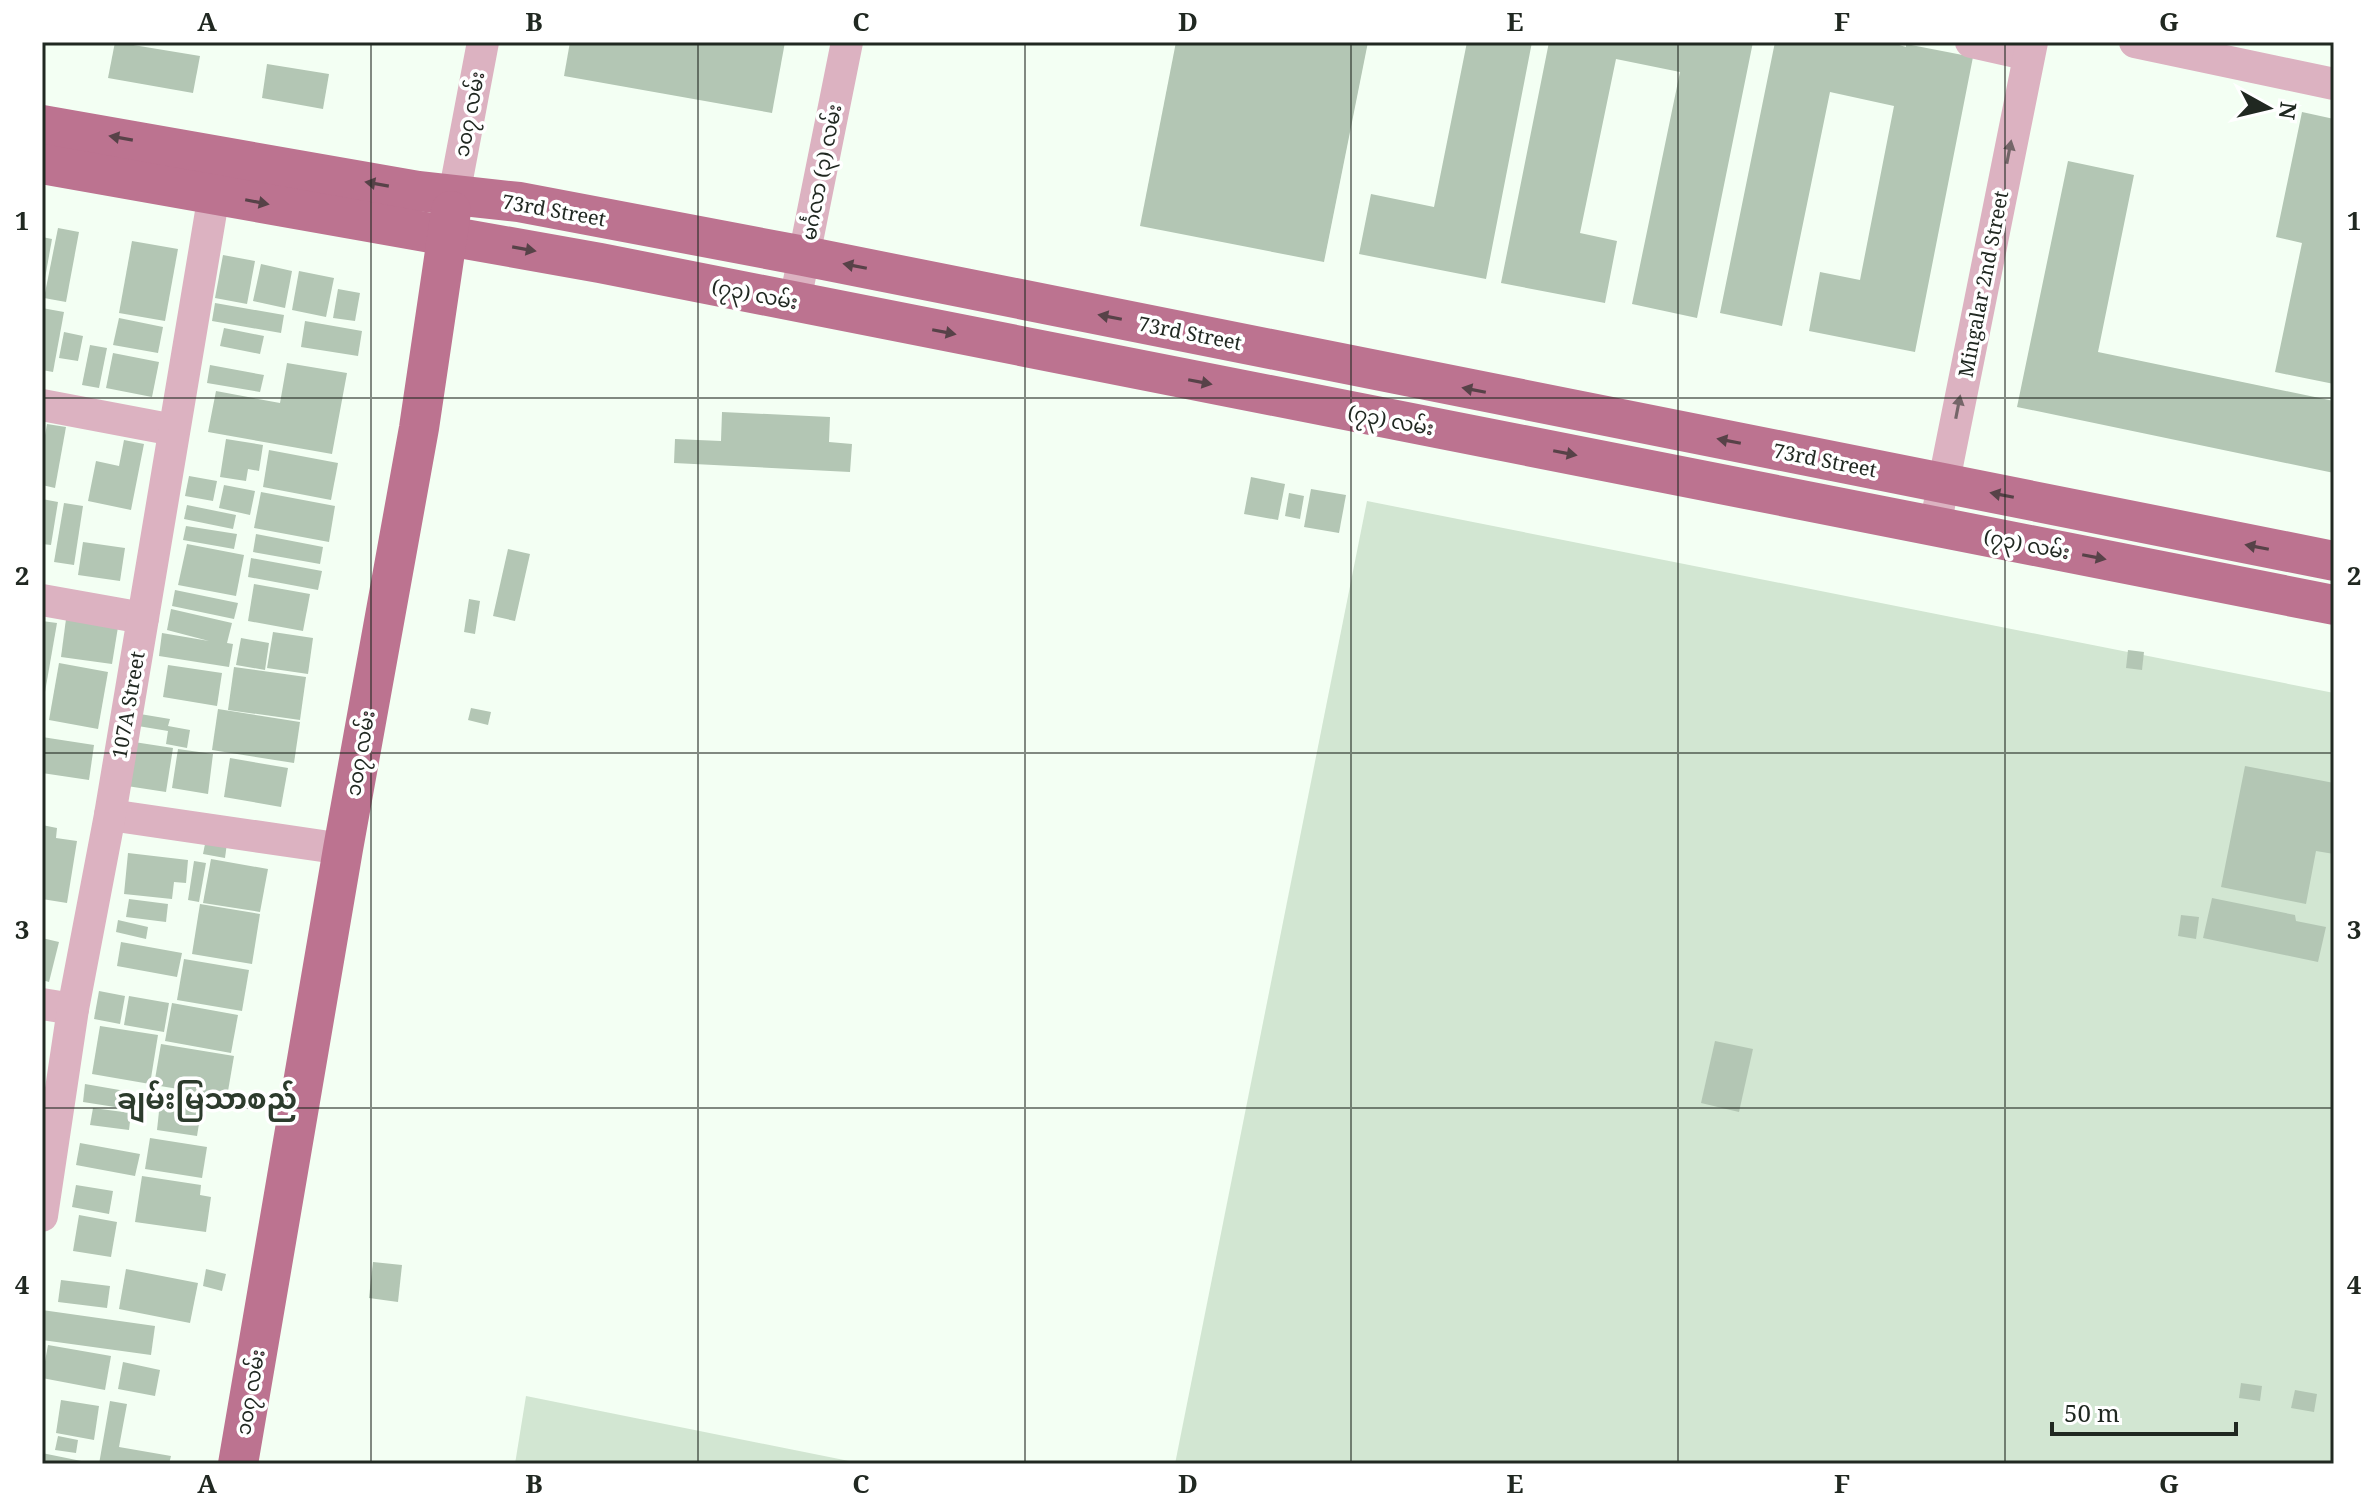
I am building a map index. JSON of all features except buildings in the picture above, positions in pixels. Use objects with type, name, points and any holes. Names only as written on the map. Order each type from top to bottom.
[{"type":"main road","name":"73rd Street","points":[[42,125],[454,195],[519,202],[804,256],[2334,561]]},
{"type":"main road","points":[[42,164],[447,237]]},
{"type":"main road","name":"၁၀၇ လမ်း","points":[[238,1464],[343,849],[419,428],[454,195]]},
{"type":"main road","name":"(၇၃) လမ်း","points":[[447,237],[795,301],[2334,605]]},
{"type":"street","name":"၁၀၇ လမ်း","points":[[454,195],[483,42]]},
{"type":"street","name":"မင်္ဂလာ (၃) လမ်း","points":[[795,301],[847,42]]},
{"type":"street","points":[[1971,42],[2030,48]]},
{"type":"street","points":[[2135,42],[2334,84]]},
{"type":"street","name":"Mingalar 2nd Street","points":[[1935,526],[2030,48]]},
{"type":"street","name":"107A Street","points":[[43,1201],[73,1009],[110,815],[214,194]]},
{"type":"street","points":[[42,405],[174,430]]},
{"type":"street","points":[[42,600],[143,618]]},
{"type":"street","points":[[110,815],[343,849]]},
{"type":"street","points":[[42,1004],[73,1009]]},
{"type":"green space","points":[[1367,501],[2334,693],[2334,1464],[1175,1464]]},
{"type":"green space","points":[[526,1396],[864,1464],[515,1464]]},
{"type":"district","name":"ချမ်းမြသာစည်","points":[[207,1098]]}]
